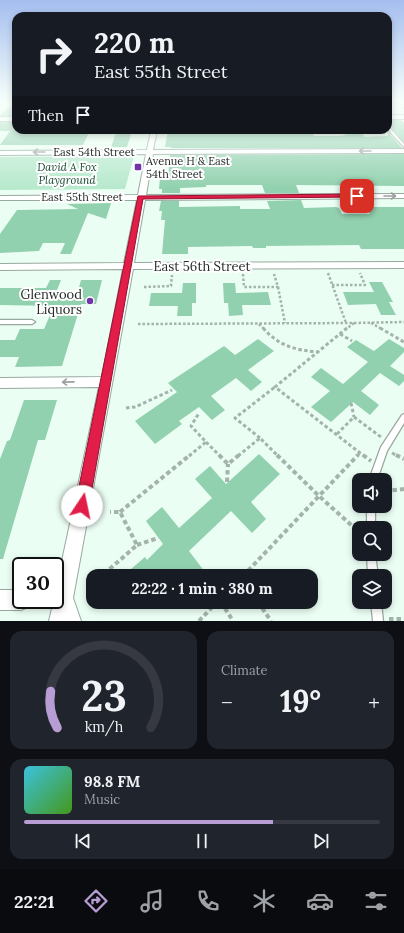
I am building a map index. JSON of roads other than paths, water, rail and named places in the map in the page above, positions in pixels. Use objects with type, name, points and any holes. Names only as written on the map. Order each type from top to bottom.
[{"type":"street","points":[[64,576],[107,382],[140,197],[153,134]]},
{"type":"street","name":"East 54th Street","points":[[0,153],[404,151]]},
{"type":"street","name":"East 55th Street","points":[[0,198],[404,196]]},
{"type":"street","name":"East 56th Street","points":[[0,267],[404,265]]},
{"type":"street","points":[[0,383],[107,382]]},
{"type":"street","points":[[0,600],[12,600]]},
{"type":"street","points":[[64,608],[71,621]]},
{"type":"street","points":[[59,609],[59,621]]},
{"type":"lane","points":[[392,132],[404,146]]},
{"type":"lane","points":[[0,322],[32,322]]},
{"type":"lane","points":[[376,473],[388,442],[404,417]]},
{"type":"lane","points":[[377,609],[378,620]]},
{"type":"place","name":"Avenue H & East 54th Street","points":[[138,167]]},
{"type":"place","name":"Glenwood Liquors","points":[[90,301]]},
{"type":"park label","name":"David A Fox Playground","points":[[67,173]]}]
